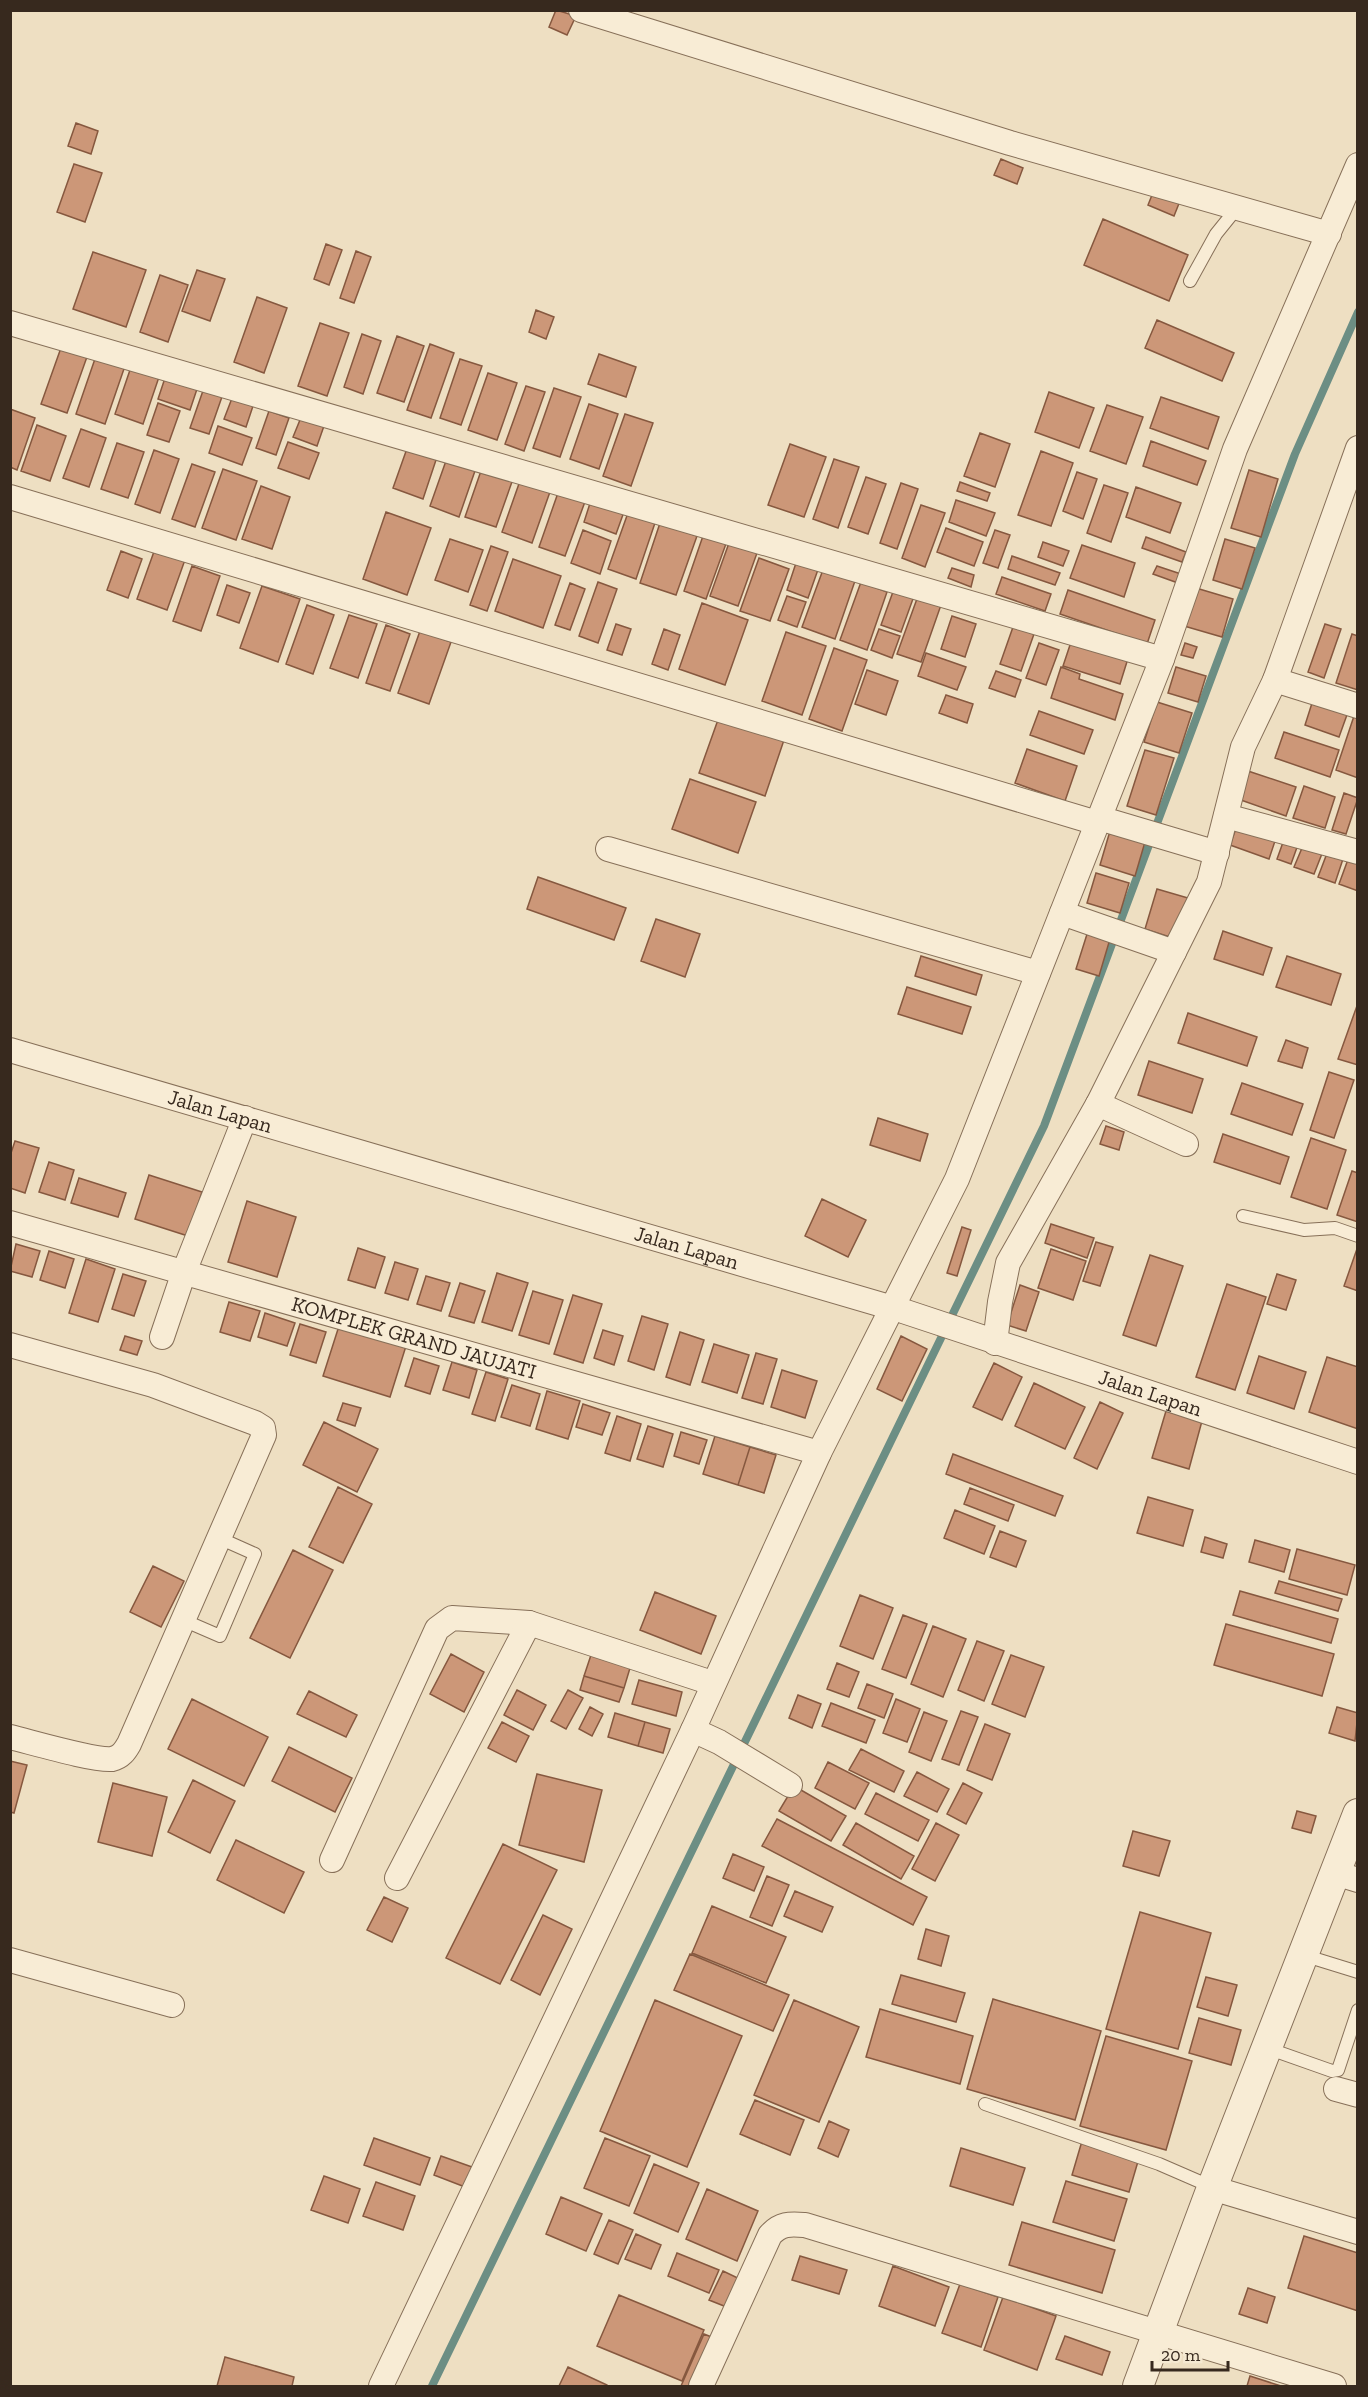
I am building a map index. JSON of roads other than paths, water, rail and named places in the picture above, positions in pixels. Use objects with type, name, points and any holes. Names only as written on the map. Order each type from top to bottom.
[{"type":"street","points":[[581,10],[1010,143],[1329,234]]},
{"type":"street","points":[[381,2386],[693,1730],[712,1683],[819,1453],[897,1309],[957,1179],[1162,659],[1235,449],[1358,165]]},
{"type":"street","points":[[10,324],[1162,659]]},
{"type":"street","points":[[984,1340],[1000,1302],[1008,1263],[1098,1104],[1167,950],[1209,882],[1208,850],[1226,816],[1243,747],[1275,680],[1358,448]]},
{"type":"street","points":[[10,497],[1098,820],[1208,850]]},
{"type":"street","points":[[1275,680],[1358,706]]},
{"type":"street","points":[[1226,816],[1358,852]]},
{"type":"street","points":[[608,849],[1038,973]]},
{"type":"street","points":[[1062,913],[1111,928],[1167,950]]},
{"type":"street","name":"Jalan Lapan","points":[[10,1050],[897,1309],[984,1340],[1358,1462]]},
{"type":"street","points":[[1098,1104],[1186,1144]]},
{"type":"street","points":[[162,1337],[184,1272],[245,1118]]},
{"type":"street","name":"KOMPLEK GRAND JAUJATI","points":[[10,1223],[819,1453]]},
{"type":"street","points":[[10,1345],[153,1385],[255,1423],[263,1428],[264,1435],[122,1755],[112,1759],[96,1757],[10,1737]]},
{"type":"street","points":[[332,1860],[437,1629],[452,1618],[529,1623],[712,1683]]},
{"type":"street","points":[[398,1878],[529,1623]]},
{"type":"street","points":[[693,1730],[718,1742],[790,1785]]},
{"type":"street","points":[[1138,2386],[1212,2187],[1303,1955],[1346,1876],[1358,1814]]},
{"type":"street","points":[[10,1960],[172,2005]]},
{"type":"street","points":[[1212,2187],[1358,2232]]},
{"type":"street","points":[[701,2386],[770,2235],[778,2226],[789,2224],[805,2225],[1334,2386]]},
{"type":"lane","points":[[1190,281],[1216,234],[1237,208]]},
{"type":"lane","points":[[1243,1216],[1304,1230],[1335,1228],[1358,1236]]},
{"type":"lane","points":[[183,1620],[220,1635],[255,1554],[219,1538]]},
{"type":"lane","points":[[1303,1955],[1358,1972]]},
{"type":"lane","points":[[1267,2048],[1332,2071],[1338,2070],[1358,2010]]},
{"type":"lane","points":[[985,2104],[1159,2164],[1212,2187]]},
{"type":"waterway","points":[[432,2386],[1044,1126],[1295,454],[1358,312]]}]
